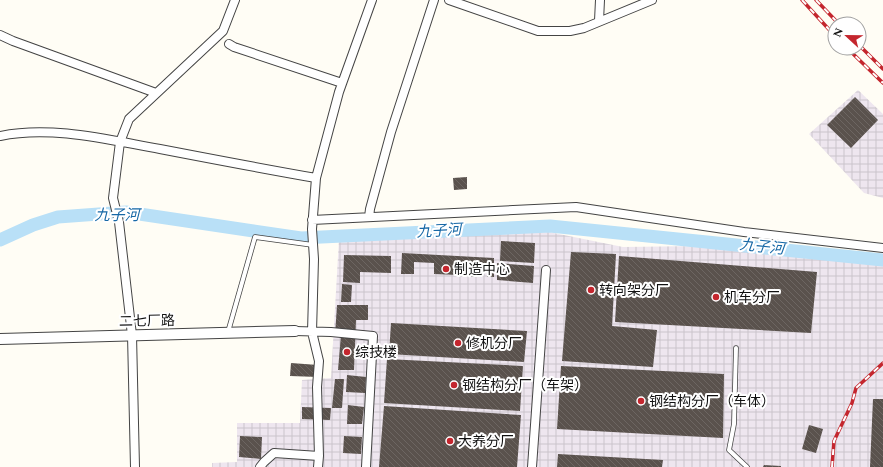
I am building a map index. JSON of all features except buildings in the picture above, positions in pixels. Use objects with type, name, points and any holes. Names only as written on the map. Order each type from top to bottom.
[{"type":"street","points":[[135,467],[132,336],[119,222],[114,198],[120,142],[129,119],[223,31],[235,0]]},
{"type":"street","points":[[318,467],[318,361],[312,332],[314,245],[312,220],[316,178],[342,83],[372,0]]},
{"type":"street","points":[[369,217],[391,132],[434,0]]},
{"type":"street","points":[[448,0],[468,3],[538,31],[570,31],[584,28],[652,0]]},
{"type":"street","points":[[599,21],[600,0]]},
{"type":"street","points":[[0,35],[12,41],[156,93]]},
{"type":"street","points":[[230,44],[234,47],[342,83]]},
{"type":"street","points":[[0,136],[14,134],[64,133],[316,178]]},
{"type":"street","points":[[312,220],[576,207],[744,232],[883,248]]},
{"type":"street","points":[[532,467],[546,270]]},
{"type":"street","points":[[295,332],[373,336],[366,467]]},
{"type":"street","name":"二七厂路","points":[[0,339],[295,332]]},
{"type":"street","points":[[260,467],[274,453],[319,456]]},
{"type":"lane","points":[[227,333],[255,237],[314,245]]},
{"type":"lane","points":[[736,348],[734,424],[729,450],[747,467]]},
{"type":"shaded area","points":[[858,90],[883,114],[883,198],[864,193],[809,134]]},
{"type":"shaded area","points":[[549,232],[623,247],[699,246],[883,265],[883,467],[212,467],[212,463],[237,462],[237,423],[300,423],[302,380],[331,378],[339,239]]},
{"type":"waterway","name":"九子河","points":[[0,240],[33,225],[58,217],[126,212],[301,238],[550,226],[883,260]]},
{"type":"railway","points":[[802,0],[827,27]]},
{"type":"railway","points":[[816,0],[831,16]]},
{"type":"railway","points":[[867,53],[883,69]]},
{"type":"railway","points":[[855,56],[883,83]]},
{"type":"railway","points":[[832,467],[834,441],[852,403],[856,388],[883,363]]},
{"type":"place","name":"制造中心","points":[[446,269]]},
{"type":"place","name":"转向架分厂","points":[[591,290]]},
{"type":"place","name":"机车分厂","points":[[716,297]]},
{"type":"place","name":"修机分厂","points":[[458,343]]},
{"type":"place","name":"综技楼","points":[[347,352]]},
{"type":"place","name":"钢结构分厂（车架）","points":[[454,385]]},
{"type":"place","name":"钢结构分厂（车体）","points":[[641,401]]},
{"type":"place","name":"大养分厂","points":[[450,441]]}]
